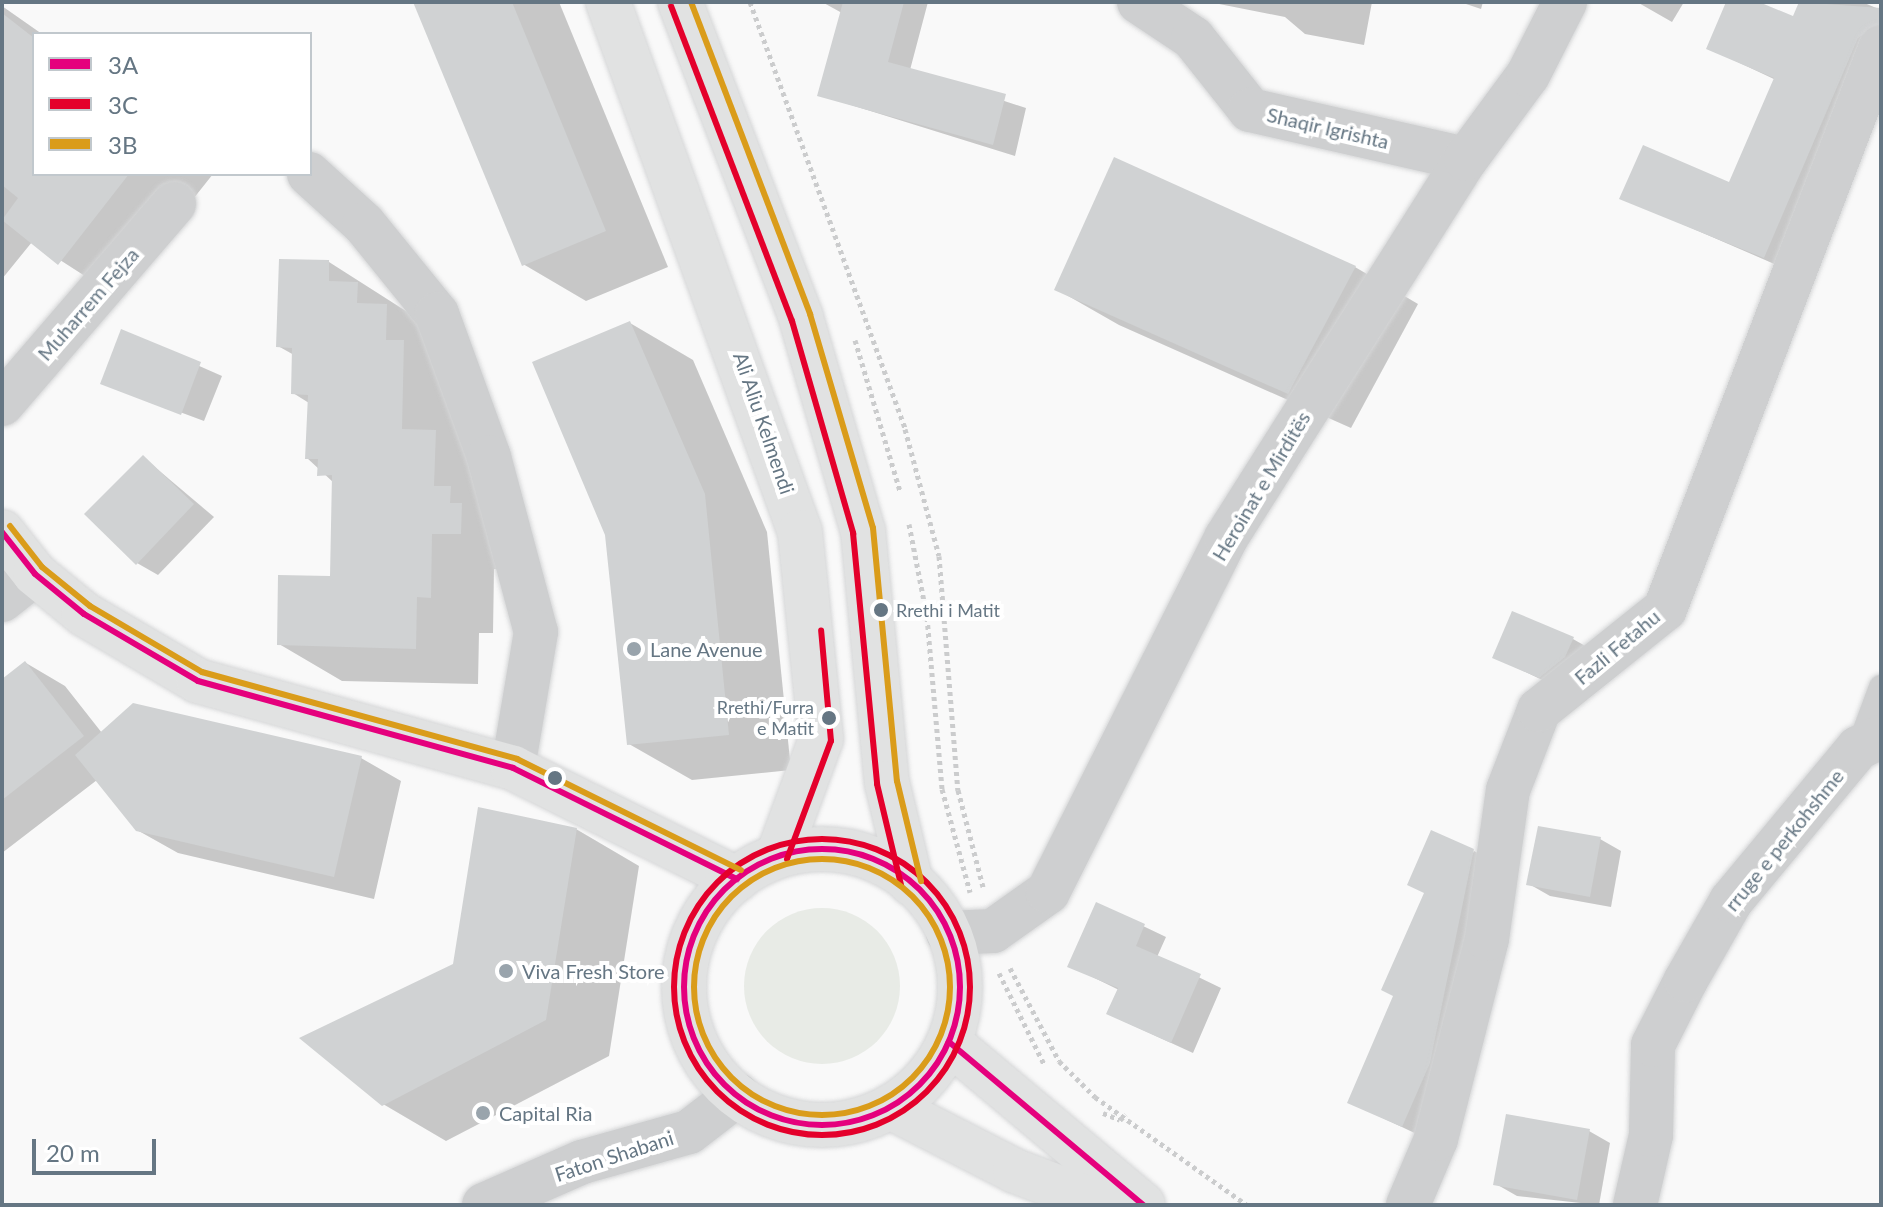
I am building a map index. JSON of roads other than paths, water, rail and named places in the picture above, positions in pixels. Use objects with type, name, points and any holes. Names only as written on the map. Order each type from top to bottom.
[{"type":"street","name":"Ali Aliu Kelmendi","points":[[608,2],[800,532],[821,739],[778,856]]},
{"type":"street","points":[[680,2],[801,318],[863,531],[887,783],[911,883],[948,933],[960,981],[949,1042],[921,1083],[890,1107],[819,1125],[768,1114],[737,1095],[698,1048],[684,988],[697,927],[737,879],[778,856],[855,854],[911,883]]},
{"type":"street","name":"Shaqir Igrishta","points":[[1139,2],[1193,38],[1250,110],[1466,159]]},
{"type":"street","name":"Heroinat e Mirditës","points":[[948,933],[993,931],[1048,892],[1226,538],[1466,159],[1528,75],[1565,2]]},
{"type":"street","name":"Fazli Fetahu","points":[[1408,1205],[1436,1139],[1487,939],[1508,790],[1539,710],[1665,609],[1881,47]]},
{"type":"street","points":[[311,176],[364,224],[437,314],[489,457],[536,632],[513,768]]},
{"type":"street","name":"Muharrem Fejza","points":[[2,404],[174,204]]},
{"type":"street","points":[[2,532],[18,587],[198,681],[513,768],[737,879]]},
{"type":"street","name":"rruge e perkohshme","points":[[1635,1205],[1651,1135],[1653,1045],[1731,901],[1869,742]]},
{"type":"street","points":[[949,1042],[1143,1205]]},
{"type":"street","name":"Faton Shabani","points":[[484,1205],[582,1162],[689,1132],[737,1095]]},
{"type":"street","points":[[890,1107],[1015,1171],[1105,1205]]},
{"type":"lane","name":"rruge e perkohshme","points":[[1869,742],[1881,687]]},
{"type":"place","name":"Rrethi i Matit","points":[[881,610]]},
{"type":"place","name":"Lane Avenue","points":[[634,649]]},
{"type":"place","name":"Rrethi/Furra e Matit","points":[[829,718]]},
{"type":"place","name":"Viva Fresh Store","points":[[506,971]]},
{"type":"place","name":"Capital Ria","points":[[483,1113]]}]
